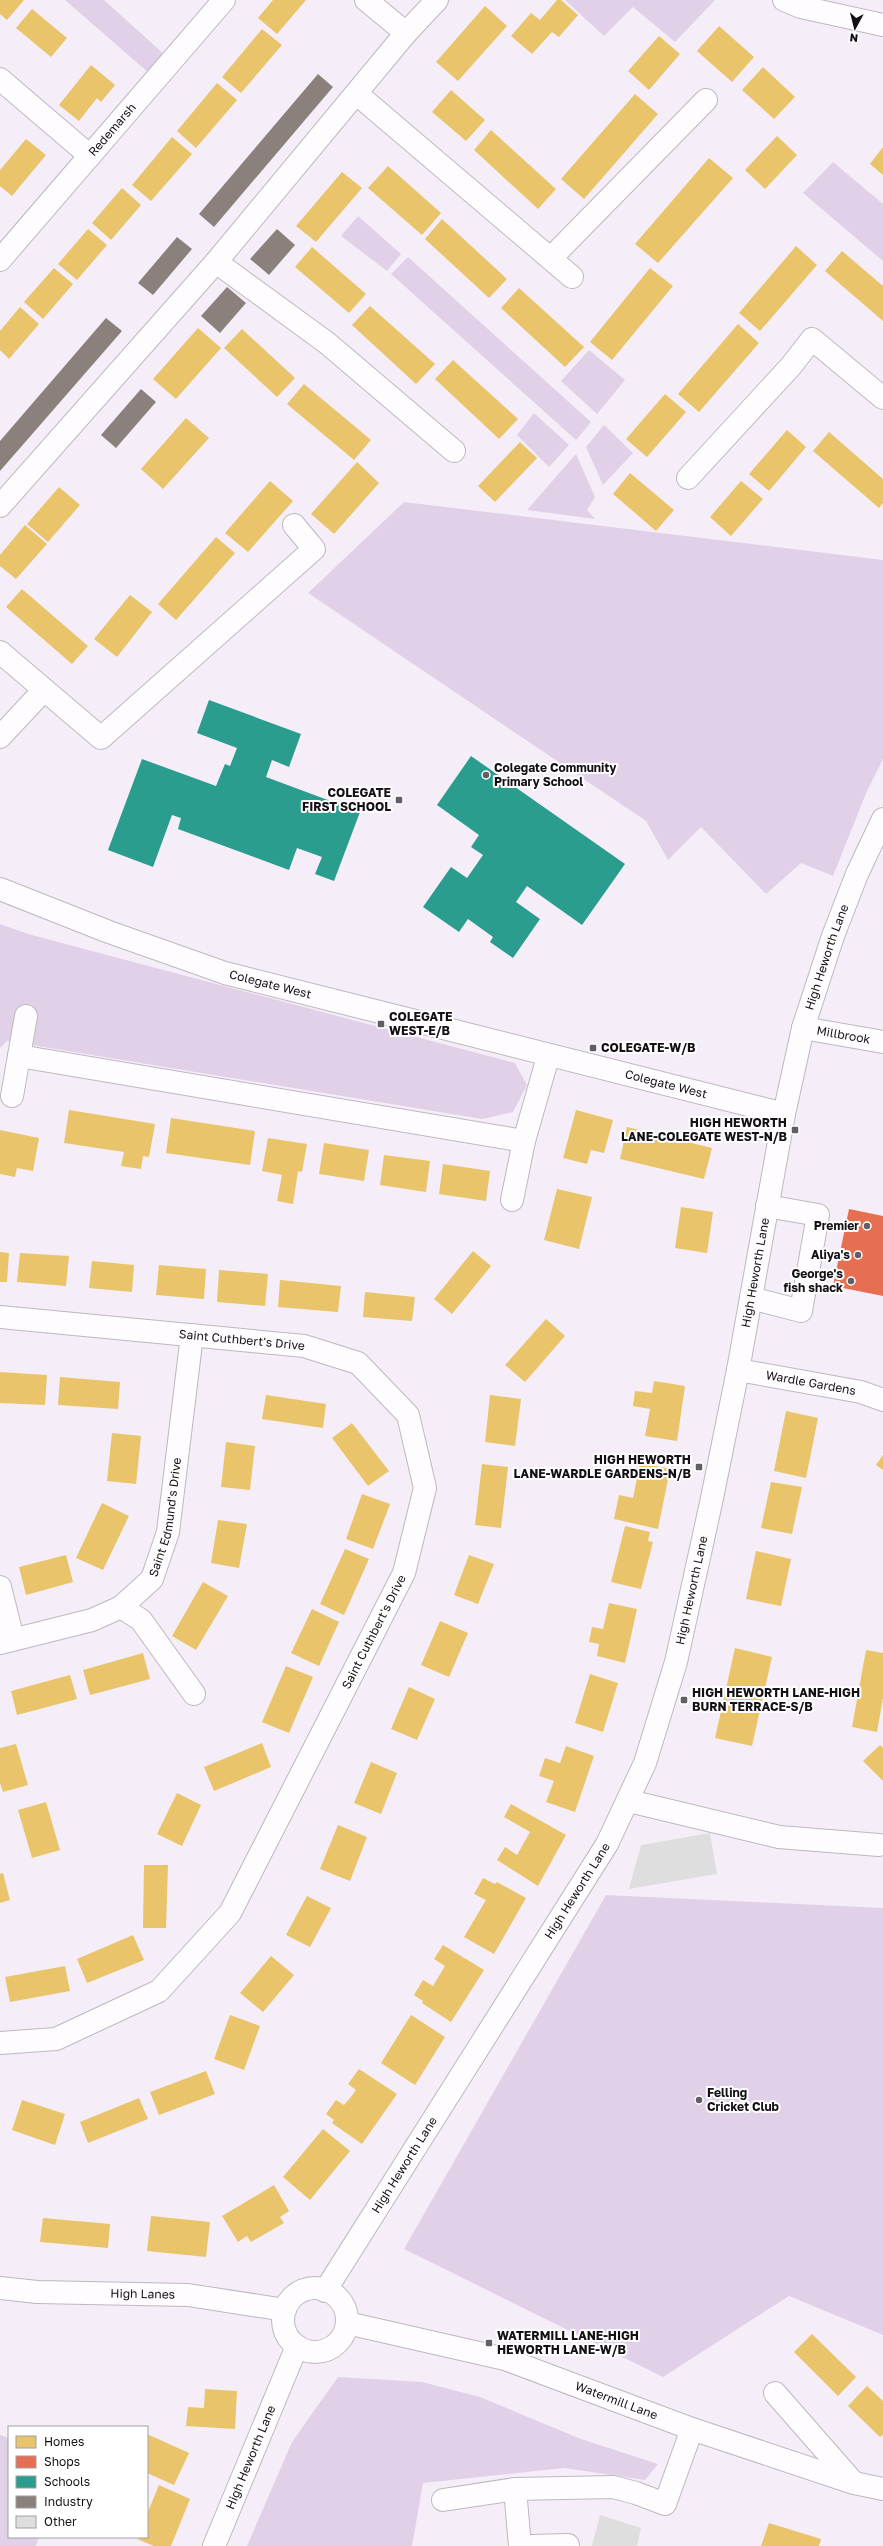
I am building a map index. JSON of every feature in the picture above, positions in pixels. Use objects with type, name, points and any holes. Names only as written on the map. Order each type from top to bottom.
[{"type":"street","name":"Redemarsh","points":[[0,260],[224,0]]},
{"type":"street","points":[[366,0],[406,33]]},
{"type":"street","points":[[0,506],[216,262],[358,94],[406,33],[437,0]]},
{"type":"street","points":[[784,0],[801,7],[883,25]]},
{"type":"street","points":[[0,79],[90,156]]},
{"type":"street","points":[[358,94],[572,277]]},
{"type":"street","points":[[551,258],[706,100]]},
{"type":"street","points":[[216,262],[327,343],[454,451]]},
{"type":"street","points":[[688,478],[791,366],[812,339],[883,398]]},
{"type":"street","points":[[0,652],[43,691],[101,738],[314,549],[294,525]]},
{"type":"street","points":[[0,737],[43,691]]},
{"type":"street","name":"High Heworth Lane","points":[[325,2291],[607,1844],[629,1801],[659,1723],[676,1662],[738,1370],[784,1114],[803,1028],[838,922],[857,874],[883,819]]},
{"type":"street","name":"Colegate West","points":[[0,889],[109,932],[225,973],[548,1056],[784,1114]]},
{"type":"street","points":[[12,1096],[26,1016]]},
{"type":"street","name":"Millbrook","points":[[803,1028],[883,1042]]},
{"type":"street","points":[[19,1056],[524,1141]]},
{"type":"street","points":[[512,1200],[524,1141],[548,1056]]},
{"type":"street","points":[[751,1298],[801,1311],[818,1215],[767,1206]]},
{"type":"street","name":"Saint Cuthbert's Drive","points":[[0,1317],[304,1346],[358,1363],[408,1415],[425,1488],[404,1573],[230,1913],[159,1991],[56,2039],[0,2043]]},
{"type":"street","name":"Saint Edmund's Drive","points":[[7,1641],[92,1620],[121,1607],[152,1579],[168,1532],[192,1335]]},
{"type":"street","name":"Wardle Gardens","points":[[738,1370],[861,1392],[883,1400]]},
{"type":"street","points":[[0,1587],[7,1641]]},
{"type":"street","points":[[121,1607],[141,1620],[194,1694]]},
{"type":"street","points":[[629,1801],[779,1837],[880,1845]]},
{"type":"street","name":"High Lanes","points":[[0,2288],[38,2292],[188,2295],[285,2310]]},
{"type":"street","points":[[311,2289],[325,2291],[340,2301],[345,2310],[347,2323],[339,2342],[330,2348],[310,2352],[297,2346],[285,2330],[285,2310],[292,2298],[300,2292],[311,2289]]},
{"type":"street","name":"Watermill Lane","points":[[347,2323],[504,2359],[692,2429],[854,2483],[883,2489]]},
{"type":"street","name":"High Heworth Lane","points":[[214,2546],[297,2346]]},
{"type":"street","points":[[775,2393],[854,2483]]},
{"type":"street","points":[[443,2500],[515,2489],[613,2487],[636,2493],[665,2504],[692,2429]]},
{"type":"street","points":[[515,2489],[520,2546]]},
{"type":"street","points":[[532,2546],[568,2546]]},
{"type":"shaded area","points":[[65,0],[104,0],[166,56],[150,74]]},
{"type":"shaded area","points":[[565,0],[715,0],[675,42],[633,7],[604,36]]},
{"type":"shaded area","points":[[833,162],[883,204],[883,261],[803,193]]},
{"type":"shaded area","points":[[358,216],[401,254],[387,271],[341,236]]},
{"type":"shaded area","points":[[408,257],[591,422],[576,440],[391,274]]},
{"type":"shaded area","points":[[589,350],[625,380],[597,414],[561,381]]},
{"type":"shaded area","points":[[534,413],[569,445],[549,467],[517,435]]},
{"type":"shaded area","points":[[604,425],[633,453],[603,485],[586,447]]},
{"type":"shaded area","points":[[576,454],[595,497],[587,510],[595,519],[527,510]]},
{"type":"shaded area","points":[[404,502],[883,560],[883,759],[867,791],[833,876],[801,863],[766,894],[701,827],[668,860],[646,821],[308,593]]},
{"type":"shaded area","points":[[0,924],[28,934],[515,1063],[527,1085],[513,1112],[482,1119],[7,1041],[0,1048]]},
{"type":"shaded area","name":"Felling Cricket Club","points":[[606,1895],[883,1908],[883,2335],[789,2296],[663,2377],[404,2249]]},
{"type":"shaded area","points":[[338,2377],[422,2382],[480,2397],[581,2439],[658,2464],[645,2480],[564,2468],[423,2483],[412,2546],[247,2546],[292,2442]]},
{"type":"shaded area","points":[[0,2435],[8,2438],[8,2538],[39,2538],[36,2546],[0,2546]]},
{"type":"building: Homes","points":[[0,0],[24,0],[7,20],[0,14]]},
{"type":"building: Homes","points":[[273,0],[306,0],[277,34],[258,18]]},
{"type":"building: Homes","points":[[557,0],[561,0],[578,15],[559,37],[552,32],[532,54],[511,36],[531,13],[540,20]]},
{"type":"building: Homes","points":[[485,6],[507,26],[458,81],[436,62]]},
{"type":"building: Homes","points":[[32,9],[67,38],[51,57],[16,28]]},
{"type":"building: Homes","points":[[719,26],[754,57],[732,82],[697,51]]},
{"type":"building: Homes","points":[[262,29],[282,45],[241,93],[222,77]]},
{"type":"building: Homes","points":[[659,36],[680,54],[649,90],[628,71]]},
{"type":"building: Homes","points":[[91,65],[115,85],[101,102],[97,98],[79,121],[59,105]]},
{"type":"building: Homes","points":[[763,67],[795,97],[774,119],[742,90]]},
{"type":"building: Homes","points":[[217,83],[237,100],[196,148],[177,131]]},
{"type":"building: Homes","points":[[451,90],[485,120],[466,141],[432,112]]},
{"type":"building: Homes","points":[[635,94],[658,114],[584,199],[561,179]]},
{"type":"building: Homes","points":[[491,130],[556,189],[538,209],[474,150]]},
{"type":"building: Homes","points":[[777,136],[797,155],[765,189],[745,170]]},
{"type":"building: Homes","points":[[172,137],[192,154],[151,201],[132,185]]},
{"type":"building: Homes","points":[[26,139],[46,155],[12,196],[0,186],[0,170]]},
{"type":"building: Homes","points":[[883,147],[883,175],[870,164]]},
{"type":"building: Homes","points":[[709,158],[733,178],[658,263],[635,244]]},
{"type":"building: Homes","points":[[388,166],[441,213],[422,235],[368,188]]},
{"type":"building: Homes","points":[[342,172],[362,188],[316,242],[296,226]]},
{"type":"building: Homes","points":[[122,188],[141,205],[111,240],[92,223]]},
{"type":"building: Homes","points":[[442,219],[507,279],[489,298],[425,239]]},
{"type":"building: Homes","points":[[88,229],[107,245],[77,280],[58,264]]},
{"type":"building: Homes","points":[[796,246],[817,265],[760,331],[739,313]]},
{"type":"building: Homes","points":[[312,247],[366,294],[349,313],[295,267]]},
{"type":"building: Homes","points":[[842,251],[883,286],[883,321],[825,271]]},
{"type":"building: Homes","points":[[54,268],[73,284],[43,319],[24,302]]},
{"type":"building: Homes","points":[[650,268],[673,286],[612,360],[590,342]]},
{"type":"building: Homes","points":[[519,288],[584,347],[565,367],[501,308]]},
{"type":"building: Homes","points":[[370,306],[435,364],[416,384],[352,325]]},
{"type":"building: Homes","points":[[20,307],[39,324],[9,359],[0,350],[0,331]]},
{"type":"building: Homes","points":[[738,324],[759,343],[699,412],[678,394]]},
{"type":"building: Homes","points":[[198,328],[221,348],[176,399],[153,379]]},
{"type":"building: Homes","points":[[242,329],[295,378],[277,397],[224,348]]},
{"type":"building: Homes","points":[[453,360],[518,419],[499,439],[435,379]]},
{"type":"building: Homes","points":[[304,384],[371,440],[354,460],[287,404]]},
{"type":"building: Homes","points":[[665,394],[686,412],[647,457],[626,439]]},
{"type":"building: Homes","points":[[186,418],[209,438],[163,489],[141,469]]},
{"type":"building: Homes","points":[[787,430],[806,447],[769,491],[749,474]]},
{"type":"building: Homes","points":[[829,432],[883,479],[883,503],[879,508],[813,451]]},
{"type":"building: Homes","points":[[520,442],[537,458],[495,502],[478,486]]},
{"type":"building: Homes","points":[[357,462],[379,483],[334,534],[311,514]]},
{"type":"building: Homes","points":[[630,473],[674,510],[656,531],[613,494]]},
{"type":"building: Homes","points":[[270,481],[293,501],[248,552],[225,533]]},
{"type":"building: Homes","points":[[741,481],[763,499],[731,536],[710,517]]},
{"type":"building: Homes","points":[[59,487],[80,505],[48,542],[27,524]]},
{"type":"building: Homes","points":[[25,525],[47,544],[16,579],[0,566],[0,555]]},
{"type":"building: Homes","points":[[216,537],[235,553],[176,620],[158,604]]},
{"type":"building: Homes","points":[[22,589],[88,646],[72,664],[6,607]]},
{"type":"building: Homes","points":[[130,595],[152,612],[117,657],[94,639]]},
{"type":"building: Homes","points":[[69,1110],[155,1124],[149,1157],[143,1156],[141,1169],[121,1166],[124,1152],[64,1143]]},
{"type":"building: Homes","points":[[576,1110],[613,1120],[604,1153],[591,1150],[587,1164],[563,1158]]},
{"type":"building: Homes","points":[[171,1118],[255,1131],[250,1165],[166,1153]]},
{"type":"building: Homes","points":[[627,1127],[712,1148],[704,1179],[620,1159]]},
{"type":"building: Homes","points":[[0,1130],[39,1138],[33,1171],[17,1168],[15,1177],[0,1174]]},
{"type":"building: Homes","points":[[268,1138],[307,1144],[302,1172],[298,1171],[293,1204],[277,1201],[282,1175],[262,1171]]},
{"type":"building: Homes","points":[[324,1143],[369,1150],[364,1181],[319,1174]]},
{"type":"building: Homes","points":[[384,1155],[430,1161],[426,1192],[380,1185]]},
{"type":"building: Homes","points":[[443,1164],[490,1171],[486,1201],[439,1194]]},
{"type":"building: Homes","points":[[557,1189],[592,1197],[579,1249],[544,1240]]},
{"type":"building: Homes","points":[[681,1207],[713,1212],[707,1253],[675,1248]]},
{"type":"building: Homes","points":[[473,1251],[491,1266],[452,1314],[434,1299]]},
{"type":"building: Homes","points":[[0,1252],[9,1253],[7,1282],[0,1282]]},
{"type":"building: Homes","points":[[20,1253],[69,1256],[66,1286],[17,1282]]},
{"type":"building: Homes","points":[[92,1261],[134,1265],[132,1292],[89,1288]]},
{"type":"building: Homes","points":[[159,1265],[206,1269],[204,1299],[156,1295]]},
{"type":"building: Homes","points":[[219,1270],[268,1274],[265,1306],[217,1302]]},
{"type":"building: Homes","points":[[280,1280],[341,1286],[338,1312],[278,1307]]},
{"type":"building: Homes","points":[[365,1292],[415,1297],[412,1321],[363,1317]]},
{"type":"building: Homes","points":[[546,1319],[565,1336],[525,1382],[505,1365]]},
{"type":"building: Homes","points":[[0,1372],[47,1375],[45,1405],[0,1403]]},
{"type":"building: Homes","points":[[60,1377],[120,1382],[118,1409],[58,1405]]},
{"type":"building: Homes","points":[[654,1381],[685,1386],[677,1441],[645,1436],[650,1409],[633,1406],[635,1391],[652,1393]]},
{"type":"building: Homes","points":[[266,1395],[326,1404],[323,1428],[262,1419]]},
{"type":"building: Homes","points":[[490,1395],[521,1399],[515,1446],[485,1442]]},
{"type":"building: Homes","points":[[786,1411],[818,1418],[806,1478],[774,1471]]},
{"type":"building: Homes","points":[[352,1423],[389,1471],[368,1486],[332,1438]]},
{"type":"building: Homes","points":[[112,1433],[141,1436],[136,1484],[107,1481]]},
{"type":"building: Homes","points":[[226,1442],[255,1446],[250,1490],[221,1487]]},
{"type":"building: Homes","points":[[883,1455],[883,1470],[876,1465]]},
{"type":"building: Homes","points":[[640,1463],[670,1469],[658,1529],[614,1519],[619,1495],[633,1498]]},
{"type":"building: Homes","points":[[482,1464],[508,1467],[501,1528],[475,1525]]},
{"type":"building: Homes","points":[[771,1482],[802,1487],[792,1534],[761,1528]]},
{"type":"building: Homes","points":[[362,1494],[390,1504],[373,1549],[346,1539]]},
{"type":"building: Homes","points":[[102,1503],[129,1516],[103,1570],[76,1558]]},
{"type":"building: Homes","points":[[218,1520],[247,1524],[239,1568],[211,1563]]},
{"type":"building: Homes","points":[[625,1526],[650,1532],[648,1541],[653,1542],[641,1589],[611,1582]]},
{"type":"building: Homes","points":[[345,1549],[369,1559],[344,1615],[320,1604]]},
{"type":"building: Homes","points":[[756,1551],[791,1559],[781,1606],[746,1599]]},
{"type":"building: Homes","points":[[66,1555],[73,1582],[26,1595],[19,1567]]},
{"type":"building: Homes","points":[[469,1555],[494,1564],[478,1604],[454,1595]]},
{"type":"building: Homes","points":[[203,1582],[228,1596],[196,1650],[172,1636]]},
{"type":"building: Homes","points":[[609,1603],[637,1609],[625,1663],[597,1656],[599,1644],[589,1642],[592,1627],[603,1629]]},
{"type":"building: Homes","points":[[312,1609],[339,1622],[319,1666],[291,1653]]},
{"type":"building: Homes","points":[[440,1621],[468,1633],[449,1677],[421,1665]]},
{"type":"building: Homes","points":[[735,1648],[772,1657],[752,1746],[715,1738]]},
{"type":"building: Homes","points":[[866,1650],[883,1653],[883,1698],[877,1732],[852,1727]]},
{"type":"building: Homes","points":[[143,1653],[150,1679],[90,1695],[83,1670]]},
{"type":"building: Homes","points":[[286,1666],[313,1677],[289,1733],[262,1722]]},
{"type":"building: Homes","points":[[590,1674],[618,1683],[603,1732],[575,1723]]},
{"type":"building: Homes","points":[[70,1675],[77,1699],[17,1715],[11,1691]]},
{"type":"building: Homes","points":[[409,1687],[435,1699],[417,1740],[391,1729]]},
{"type":"building: Homes","points":[[262,1743],[271,1767],[214,1791],[204,1767]]},
{"type":"building: Homes","points":[[16,1744],[28,1785],[3,1792],[0,1783],[0,1748]]},
{"type":"building: Homes","points":[[880,1745],[883,1748],[883,1781],[863,1761]]},
{"type":"building: Homes","points":[[566,1746],[594,1756],[575,1812],[546,1802],[554,1781],[539,1776],[545,1758],[560,1763]]},
{"type":"building: Homes","points":[[371,1762],[397,1773],[381,1814],[354,1803]]},
{"type":"building: Homes","points":[[177,1793],[201,1805],[182,1846],[157,1834]]},
{"type":"building: Homes","points":[[46,1802],[60,1850],[32,1858],[18,1810]]},
{"type":"building: Homes","points":[[511,1804],[566,1835],[538,1886],[497,1860],[505,1847],[517,1855],[530,1832],[504,1817]]},
{"type":"building: Homes","points":[[338,1825],[367,1837],[350,1881],[320,1869]]},
{"type":"building: Homes","points":[[144,1865],[168,1865],[166,1928],[143,1928]]},
{"type":"building: Homes","points":[[3,1873],[10,1900],[0,1903],[0,1874]]},
{"type":"building: Homes","points":[[483,1878],[495,1884],[497,1882],[526,1898],[494,1954],[464,1937],[486,1900],[474,1894]]},
{"type":"building: Homes","points":[[307,1896],[331,1908],[310,1947],[286,1935]]},
{"type":"building: Homes","points":[[133,1935],[144,1960],[87,1983],[77,1959]]},
{"type":"building: Homes","points":[[443,1945],[484,1970],[451,2022],[422,2003],[423,2001],[414,1995],[423,1980],[433,1986],[445,1966],[434,1959]]},
{"type":"building: Homes","points":[[271,1956],[294,1975],[263,2012],[240,1993]]},
{"type":"building: Homes","points":[[65,1966],[70,1991],[10,2002],[5,1977]]},
{"type":"building: Homes","points":[[230,2015],[260,2026],[244,2070],[214,2059]]},
{"type":"building: Homes","points":[[411,2015],[445,2037],[415,2085],[381,2063]]},
{"type":"building: Homes","points":[[359,2069],[397,2094],[362,2144],[332,2123],[334,2120],[326,2114],[336,2100],[344,2105],[356,2090],[348,2084]]},
{"type":"building: Homes","points":[[206,2071],[215,2094],[159,2115],[150,2092]]},
{"type":"building: Homes","points":[[139,2098],[148,2119],[88,2143],[80,2122]]},
{"type":"building: Homes","points":[[22,2100],[65,2114],[55,2145],[12,2130]]},
{"type":"building: Homes","points":[[323,2129],[350,2151],[310,2200],[283,2177]]},
{"type":"building: Homes","points":[[274,2185],[289,2211],[280,2217],[284,2223],[251,2242],[247,2236],[238,2242],[222,2216]]},
{"type":"building: Homes","points":[[151,2216],[210,2222],[206,2257],[147,2251]]},
{"type":"building: Homes","points":[[43,2218],[110,2224],[108,2248],[40,2242]]},
{"type":"building: Homes","points":[[812,2334],[856,2377],[838,2396],[794,2352]]},
{"type":"building: Homes","points":[[867,2386],[883,2401],[883,2435],[880,2437],[848,2406]]},
{"type":"building: Homes","points":[[205,2389],[237,2391],[235,2429],[186,2426],[188,2407],[204,2408]]},
{"type":"building: Homes","points":[[148,2434],[189,2453],[174,2485],[148,2473]]},
{"type":"building: Homes","points":[[159,2485],[190,2499],[171,2546],[154,2546],[137,2539],[148,2538],[148,2512]]},
{"type":"building: Homes","points":[[769,2523],[821,2539],[819,2546],[761,2546]]},
{"type":"building: Shops","points":[[849,1209],[883,1216],[883,1296],[833,1286]]},
{"type":"building: Schools","points":[[209,700],[301,734],[289,767],[272,760],[266,777],[360,812],[334,881],[315,874],[322,857],[297,848],[289,870],[178,829],[181,818],[172,815],[153,867],[108,850],[142,759],[216,786],[225,764],[230,766],[237,748],[197,733]]},
{"type":"building: Schools","points":[[471,756],[625,864],[582,925],[527,886],[516,902],[540,919],[513,958],[490,942],[493,937],[468,919],[459,932],[423,907],[451,867],[467,878],[483,855],[471,847],[479,835],[437,805]]},
{"type":"building: Industry","points":[[318,74],[333,87],[214,227],[199,214]]},
{"type":"building: Industry","points":[[277,229],[295,245],[269,275],[250,259]]},
{"type":"building: Industry","points":[[177,237],[192,249],[153,295],[138,283]]},
{"type":"building: Industry","points":[[227,287],[246,303],[220,333],[201,316]]},
{"type":"building: Industry","points":[[106,318],[122,331],[0,471],[0,441]]},
{"type":"building: Industry","points":[[141,389],[156,402],[116,448],[101,435]]},
{"type":"building: Other","points":[[710,1833],[717,1874],[629,1889],[641,1845]]},
{"type":"building: Other","points":[[600,2515],[641,2528],[637,2546],[592,2546]]},
{"type":"place","name":"Colegate Community Primary School","points":[[486,775]]},
{"type":"place","name":"COLEGATE FIRST SCHOOL","points":[[399,800]]},
{"type":"place","name":"COLEGATE WEST-E/B","points":[[381,1024]]},
{"type":"place","name":"COLEGATE-W/B","points":[[593,1048]]},
{"type":"place","name":"HIGH HEWORTH LANE-COLEGATE WEST-N/B","points":[[795,1130]]},
{"type":"place","name":"Premier","points":[[867,1226]]},
{"type":"place","name":"Aliya's","points":[[858,1255]]},
{"type":"place","name":"George's fish shack","points":[[851,1281]]},
{"type":"place","name":"HIGH HEWORTH LANE-WARDLE GARDENS-N/B","points":[[699,1467]]},
{"type":"place","name":"HIGH HEWORTH LANE-HIGH BURN TERRACE-S/B","points":[[684,1700]]},
{"type":"place","name":"Felling Cricket Club","points":[[699,2100]]},
{"type":"place","name":"WATERMILL LANE-HIGH HEWORTH LANE-W/B","points":[[489,2343]]}]
